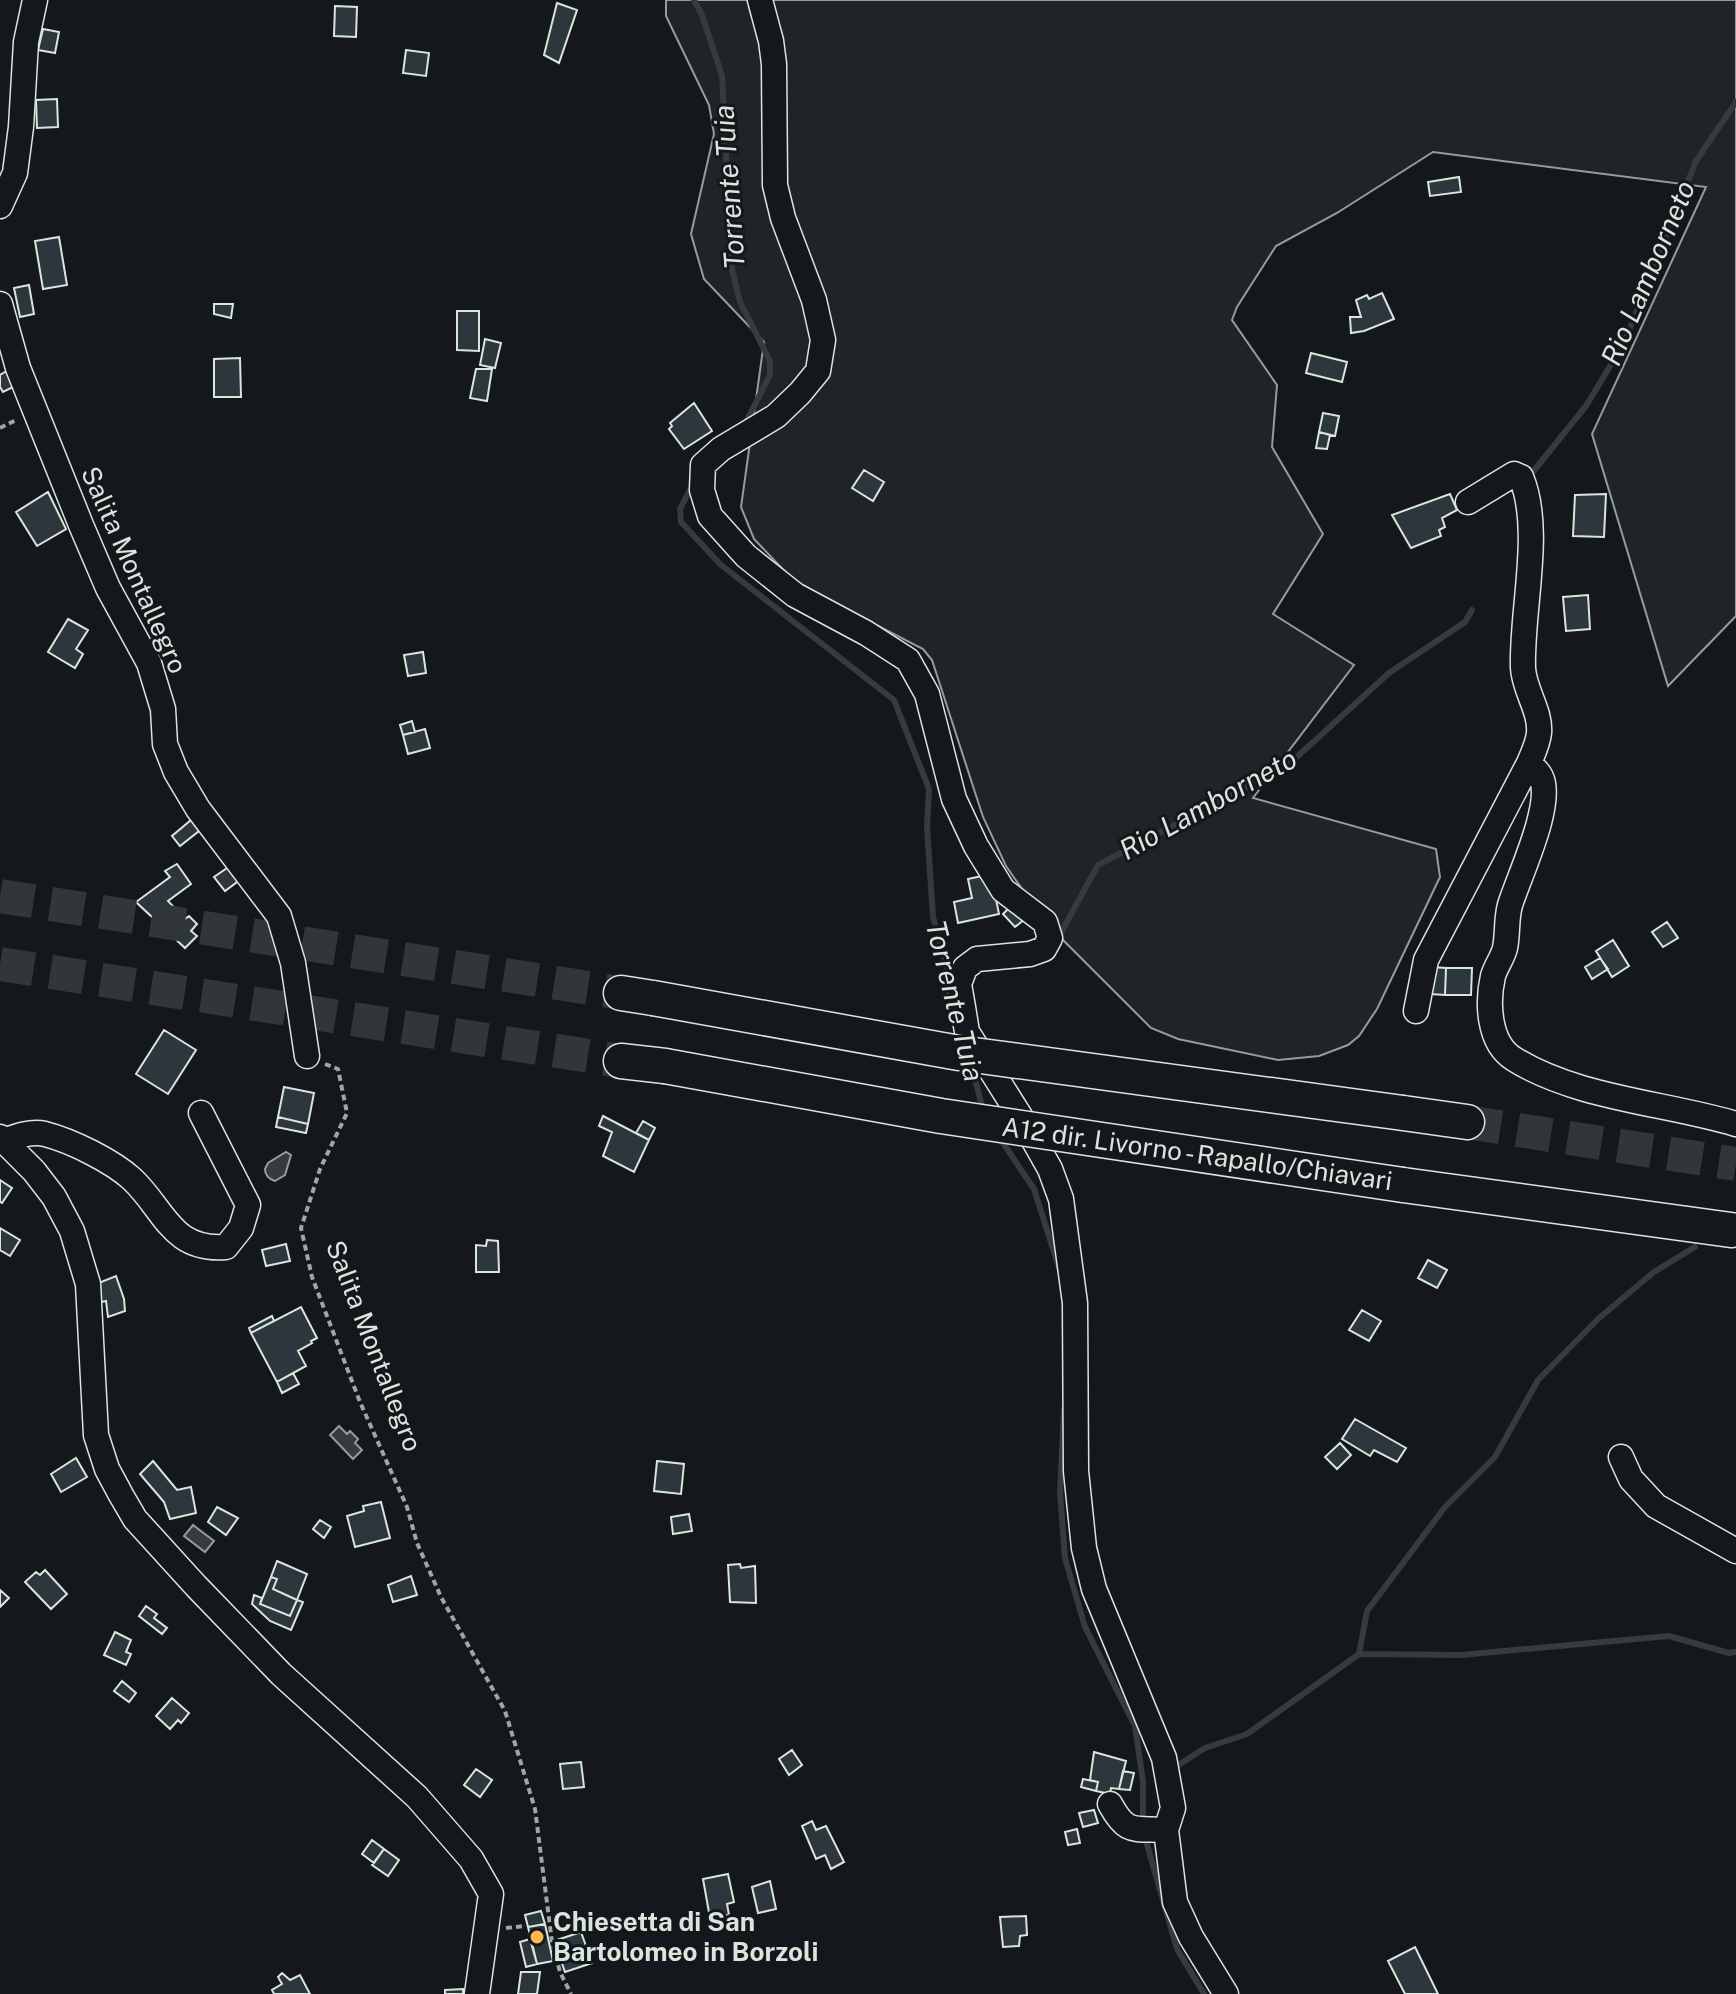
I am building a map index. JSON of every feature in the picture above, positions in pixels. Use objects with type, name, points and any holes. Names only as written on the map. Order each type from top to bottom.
[{"type":"highway","points":[[637,996],[959,1053],[1467,1122]]},
{"type":"highway","name":"A12 dir. Livorno - Rapallo/Chiavari","points":[[621,1061],[665,1066],[941,1116],[1731,1230]]},
{"type":"street","points":[[0,206],[15,173],[26,42],[35,0]]},
{"type":"street","points":[[760,0],[774,64],[775,185],[783,218],[814,300],[823,340],[818,371],[776,416],[721,449],[703,465],[702,490],[710,516],[746,556],[795,595],[866,633],[908,660],[927,694],[954,799],[976,846],[1003,890],[1045,922],[1050,938],[1044,949],[1030,954],[977,959],[965,968],[959,984],[967,1032],[1050,1169],[1061,1199],[1075,1303],[1076,1471],[1084,1548],[1094,1589],[1164,1758],[1173,1808],[1166,1830],[1175,1902],[1191,1937],[1226,1994]]},
{"type":"street","name":"Salita Montallegro","points":[[0,304],[18,368],[81,525],[108,588],[149,663],[163,709],[165,744],[176,772],[198,809],[279,916],[293,963],[307,1056]]},
{"type":"street","points":[[1416,1011],[1426,960],[1529,763],[1539,735],[1539,721],[1523,669],[1529,496],[1521,477],[1514,474],[1468,502]]},
{"type":"street","points":[[1529,763],[1542,777],[1542,815],[1509,908],[1505,948],[1494,972],[1489,999],[1499,1046],[1512,1058],[1534,1069],[1588,1089],[1736,1124]]},
{"type":"street","points":[[2,1139],[43,1134],[84,1148],[132,1179],[163,1220],[190,1242],[205,1248],[226,1247],[241,1228],[248,1205],[201,1113]]},
{"type":"street","points":[[2,1139],[34,1171],[54,1197],[72,1231],[88,1284],[96,1435],[107,1469],[135,1519],[281,1674],[417,1797],[471,1859],[491,1894],[477,1994]]},
{"type":"street","points":[[1621,1457],[1631,1479],[1656,1506],[1736,1551]]},
{"type":"street","points":[[1110,1804],[1120,1822],[1127,1827],[1166,1830]]},
{"type":"path","name":"Salita Montallegro","points":[[307,1056],[338,1069],[347,1113],[320,1169],[301,1228],[312,1277],[441,1597],[505,1711],[535,1809],[552,1942],[560,1972],[571,1994]]},
{"type":"path","points":[[500,1929],[525,1926]]},
{"type":"shaded area","points":[[666,0],[1736,0],[1736,616],[1668,686],[1592,434],[1706,187],[1433,152],[1337,213],[1276,246],[1232,320],[1277,385],[1272,447],[1323,534],[1273,614],[1354,665],[1253,798],[1436,849],[1440,877],[1377,1009],[1359,1036],[1348,1045],[1319,1056],[1278,1060],[1178,1039],[1151,1028],[1045,922],[1006,866],[983,817],[932,660],[923,649],[797,584],[754,539],[741,507],[764,342],[704,279],[691,234],[714,134],[709,105],[666,16]]},
{"type":"shaded area","points":[[286,1152],[291,1155],[285,1175],[275,1181],[269,1178],[265,1169],[268,1163]]},
{"type":"shaded area","points":[[339,1426],[358,1439],[355,1443],[362,1450],[353,1459],[330,1435]]},
{"type":"shaded area","points":[[193,1525],[214,1541],[205,1552],[184,1536]]},
{"type":"building","points":[[557,3],[577,10],[559,63],[544,55]]},
{"type":"building","points":[[335,6],[357,7],[356,37],[334,36]]},
{"type":"building","points":[[43,29],[59,32],[55,53],[38,50]]},
{"type":"building","points":[[406,50],[429,53],[426,76],[403,73]]},
{"type":"building","points":[[57,99],[58,127],[37,128],[36,100]]},
{"type":"building","points":[[1459,177],[1461,192],[1430,196],[1428,182]]},
{"type":"building","points":[[59,237],[67,285],[43,289],[35,241]]},
{"type":"building","points":[[29,285],[34,314],[20,317],[14,288]]},
{"type":"building","points":[[1382,293],[1394,319],[1351,333],[1350,317],[1361,317],[1356,300],[1367,295],[1369,299]]},
{"type":"building","points":[[214,304],[233,304],[231,318],[214,314]]},
{"type":"building","points":[[457,311],[479,311],[479,351],[457,350]]},
{"type":"building","points":[[485,339],[501,343],[495,368],[480,365]]},
{"type":"building","points":[[1311,353],[1347,362],[1342,382],[1306,373]]},
{"type":"building","points":[[240,358],[241,397],[214,397],[214,359]]},
{"type":"building","points":[[10,369],[19,384],[3,392],[0,375]]},
{"type":"building","points":[[476,369],[492,369],[487,401],[470,398]]},
{"type":"building","points":[[694,403],[712,431],[684,449],[669,429],[672,426],[670,423]]},
{"type":"building","points":[[1323,413],[1339,416],[1335,436],[1319,432]]},
{"type":"building","points":[[1319,432],[1330,435],[1327,449],[1316,448]]},
{"type":"building","points":[[864,470],[884,482],[873,501],[852,488]]},
{"type":"building","points":[[48,492],[66,529],[37,546],[16,512]]},
{"type":"building","points":[[1450,494],[1457,510],[1442,518],[1445,527],[1439,530],[1441,536],[1411,548],[1392,515]]},
{"type":"building","points":[[1606,494],[1604,537],[1573,536],[1575,495]]},
{"type":"building","points":[[1588,595],[1590,629],[1566,631],[1563,597]]},
{"type":"building","points":[[68,619],[88,630],[76,649],[83,654],[75,668],[48,652]]},
{"type":"building","points":[[423,652],[426,673],[408,676],[404,655]]},
{"type":"building","points":[[412,721],[415,732],[403,735],[400,725]]},
{"type":"building","points":[[425,729],[430,748],[408,754],[403,735]]},
{"type":"building","points":[[191,820],[199,831],[180,846],[172,836]]},
{"type":"building","points":[[177,864],[191,884],[168,901],[185,919],[189,916],[197,924],[191,931],[197,936],[185,948],[136,902],[170,877],[165,871]]},
{"type":"building","points":[[230,866],[241,879],[225,891],[214,877]]},
{"type":"building","points":[[991,874],[999,914],[958,923],[954,902],[972,898],[968,879]]},
{"type":"building","points":[[1012,905],[1025,919],[1015,927],[1003,914]]},
{"type":"building","points":[[1667,922],[1678,938],[1663,947],[1652,932]]},
{"type":"building","points":[[1613,940],[1629,966],[1612,977],[1596,951]]},
{"type":"building","points":[[1600,958],[1608,969],[1592,979],[1585,967]]},
{"type":"building","points":[[1431,967],[1446,968],[1445,995],[1430,994]]},
{"type":"building","points":[[1446,968],[1472,968],[1471,995],[1445,995]]},
{"type":"building","points":[[164,1030],[196,1050],[168,1094],[136,1074]]},
{"type":"building","points":[[284,1087],[314,1093],[308,1124],[278,1117]]},
{"type":"building","points":[[603,1116],[649,1140],[634,1172],[603,1156],[612,1132],[599,1126]]},
{"type":"building","points":[[278,1117],[308,1124],[306,1133],[276,1127]]},
{"type":"building","points":[[643,1121],[655,1128],[649,1140],[636,1133]]},
{"type":"building","points":[[0,1180],[12,1188],[2,1203],[0,1202]]},
{"type":"building","points":[[0,1228],[20,1240],[10,1256],[0,1250]]},
{"type":"building","points":[[487,1240],[498,1241],[499,1272],[476,1272],[476,1245],[486,1246]]},
{"type":"building","points":[[286,1244],[290,1261],[266,1266],[262,1250]]},
{"type":"building","points":[[1428,1260],[1447,1270],[1437,1288],[1418,1278]]},
{"type":"building","points":[[116,1276],[125,1311],[108,1317],[106,1301],[101,1302],[96,1284]]},
{"type":"building","points":[[301,1307],[317,1338],[298,1351],[306,1366],[277,1382],[251,1333]]},
{"type":"building","points":[[1362,1310],[1381,1321],[1369,1341],[1349,1330]]},
{"type":"building","points":[[272,1316],[274,1321],[251,1333],[249,1328]]},
{"type":"building","points":[[293,1373],[299,1384],[282,1393],[277,1382]]},
{"type":"building","points":[[1355,1419],[1406,1448],[1397,1462],[1374,1450],[1370,1456],[1342,1439]]},
{"type":"building","points":[[1340,1443],[1351,1455],[1337,1469],[1325,1457]]},
{"type":"building","points":[[76,1458],[87,1477],[61,1492],[51,1474]]},
{"type":"building","points":[[153,1461],[177,1490],[191,1487],[196,1513],[170,1519],[164,1502],[140,1474]]},
{"type":"building","points":[[657,1461],[684,1464],[681,1494],[654,1491]]},
{"type":"building","points":[[381,1502],[390,1538],[355,1547],[347,1516],[364,1511],[363,1506]]},
{"type":"building","points":[[217,1507],[238,1518],[226,1535],[208,1522]]},
{"type":"building","points":[[689,1514],[692,1531],[673,1534],[671,1517]]},
{"type":"building","points":[[320,1520],[331,1527],[324,1538],[313,1529]]},
{"type":"building","points":[[277,1561],[307,1574],[297,1600],[273,1589],[277,1579],[271,1577]]},
{"type":"building","points":[[740,1564],[741,1568],[755,1566],[756,1603],[730,1602],[728,1565]]},
{"type":"building","points":[[45,1570],[67,1594],[51,1609],[25,1582],[36,1572],[40,1575]]},
{"type":"building","points":[[411,1576],[417,1595],[393,1602],[388,1585]]},
{"type":"building","points":[[271,1577],[277,1579],[273,1589],[297,1600],[290,1616],[260,1604]]},
{"type":"building","points":[[0,1590],[9,1598],[0,1607]]},
{"type":"building","points":[[254,1595],[262,1598],[260,1604],[290,1616],[297,1600],[303,1602],[291,1630],[270,1621],[252,1604]]},
{"type":"building","points":[[146,1606],[157,1614],[154,1618],[167,1628],[162,1634],[139,1616]]},
{"type":"building","points":[[115,1632],[131,1640],[126,1652],[131,1654],[126,1665],[104,1655]]},
{"type":"building","points":[[122,1681],[136,1693],[129,1702],[114,1691]]},
{"type":"building","points":[[172,1698],[189,1713],[181,1723],[178,1720],[170,1729],[156,1716]]},
{"type":"building","points":[[792,1750],[802,1765],[789,1775],[779,1759]]},
{"type":"building","points":[[1094,1752],[1126,1761],[1119,1789],[1111,1788],[1110,1794],[1096,1791],[1098,1782],[1090,1780]]},
{"type":"building","points":[[581,1762],[584,1787],[563,1789],[560,1764]]},
{"type":"building","points":[[476,1769],[492,1780],[480,1797],[464,1785]]},
{"type":"building","points":[[1123,1771],[1134,1773],[1130,1790],[1119,1789]]},
{"type":"building","points":[[1083,1779],[1098,1782],[1096,1791],[1081,1787]]},
{"type":"building","points":[[1094,1810],[1098,1823],[1083,1827],[1079,1813]]},
{"type":"building","points":[[812,1821],[816,1830],[826,1826],[844,1862],[831,1869],[825,1855],[816,1859],[802,1826]]},
{"type":"building","points":[[1077,1829],[1080,1843],[1068,1845],[1065,1832]]},
{"type":"building","points":[[372,1840],[384,1849],[374,1863],[362,1854]]},
{"type":"building","points":[[384,1849],[399,1860],[388,1876],[372,1865]]},
{"type":"building","points":[[728,1874],[734,1902],[727,1904],[729,1915],[710,1918],[703,1879]]},
{"type":"building","points":[[770,1881],[776,1909],[758,1913],[752,1887]]},
{"type":"building","points":[[541,1911],[545,1924],[528,1927],[525,1915]]},
{"type":"building","points":[[1026,1916],[1027,1935],[1020,1936],[1019,1946],[1003,1947],[1000,1917]]},
{"type":"building","points":[[545,1924],[553,1961],[537,1964],[528,1927]]},
{"type":"building","points":[[581,1932],[592,1963],[565,1972],[554,1941]]},
{"type":"building","points":[[530,1939],[537,1964],[526,1967],[520,1942]]},
{"type":"building","points":[[1415,1947],[1438,1994],[1405,1994],[1388,1961]]},
{"type":"building","points":[[521,1972],[540,1972],[537,1994],[518,1994]]},
{"type":"building","points":[[282,1973],[290,1980],[300,1975],[310,1994],[274,1994],[272,1990],[282,1984],[278,1977]]},
{"type":"building","points":[[463,1989],[463,1994],[445,1994],[445,1990]]},
{"type":"waterway","name":"Torrente Tuia","points":[[694,0],[722,76],[732,269],[740,302],[770,361],[770,375],[744,426]]},
{"type":"waterway","name":"Rio Lamborneto","points":[[1528,478],[1586,406],[1624,343],[1696,161],[1736,102]]},
{"type":"waterway","name":"Torrente Tuia","points":[[692,486],[680,509],[681,522],[721,565],[894,700],[929,789],[927,827],[933,917],[951,982]]},
{"type":"waterway","name":"Rio Lamborneto","points":[[1057,940],[1098,865],[1287,766],[1389,673],[1465,622],[1472,610]]},
{"type":"waterway","name":"Torrente Tuia","points":[[972,1067],[983,1110]]},
{"type":"waterway","name":"Torrente Tuia","points":[[999,1137],[1034,1189],[1060,1271]]},
{"type":"waterway","points":[[1359,1654],[1367,1611],[1445,1507],[1495,1457],[1538,1380],[1598,1319],[1654,1272],[1695,1247]]},
{"type":"waterway","name":"Torrente Tuia","points":[[1064,1409],[1060,1493],[1065,1558],[1085,1627],[1135,1726],[1143,1782],[1143,1823]]},
{"type":"waterway","points":[[1172,1769],[1205,1748],[1247,1734],[1359,1654],[1461,1655],[1669,1636],[1729,1653],[1736,1652]]},
{"type":"waterway","name":"Torrente Tuia","points":[[1144,1834],[1177,1949],[1204,1994]]},
{"type":"tunnel","points":[[0,896],[621,993]]},
{"type":"tunnel","points":[[0,964],[621,1061]]},
{"type":"tunnel","points":[[1467,1122],[1736,1164]]},
{"type":"place","name":"Chiesetta di San Bartolomeo in Borzoli","points":[[537,1937]]}]
